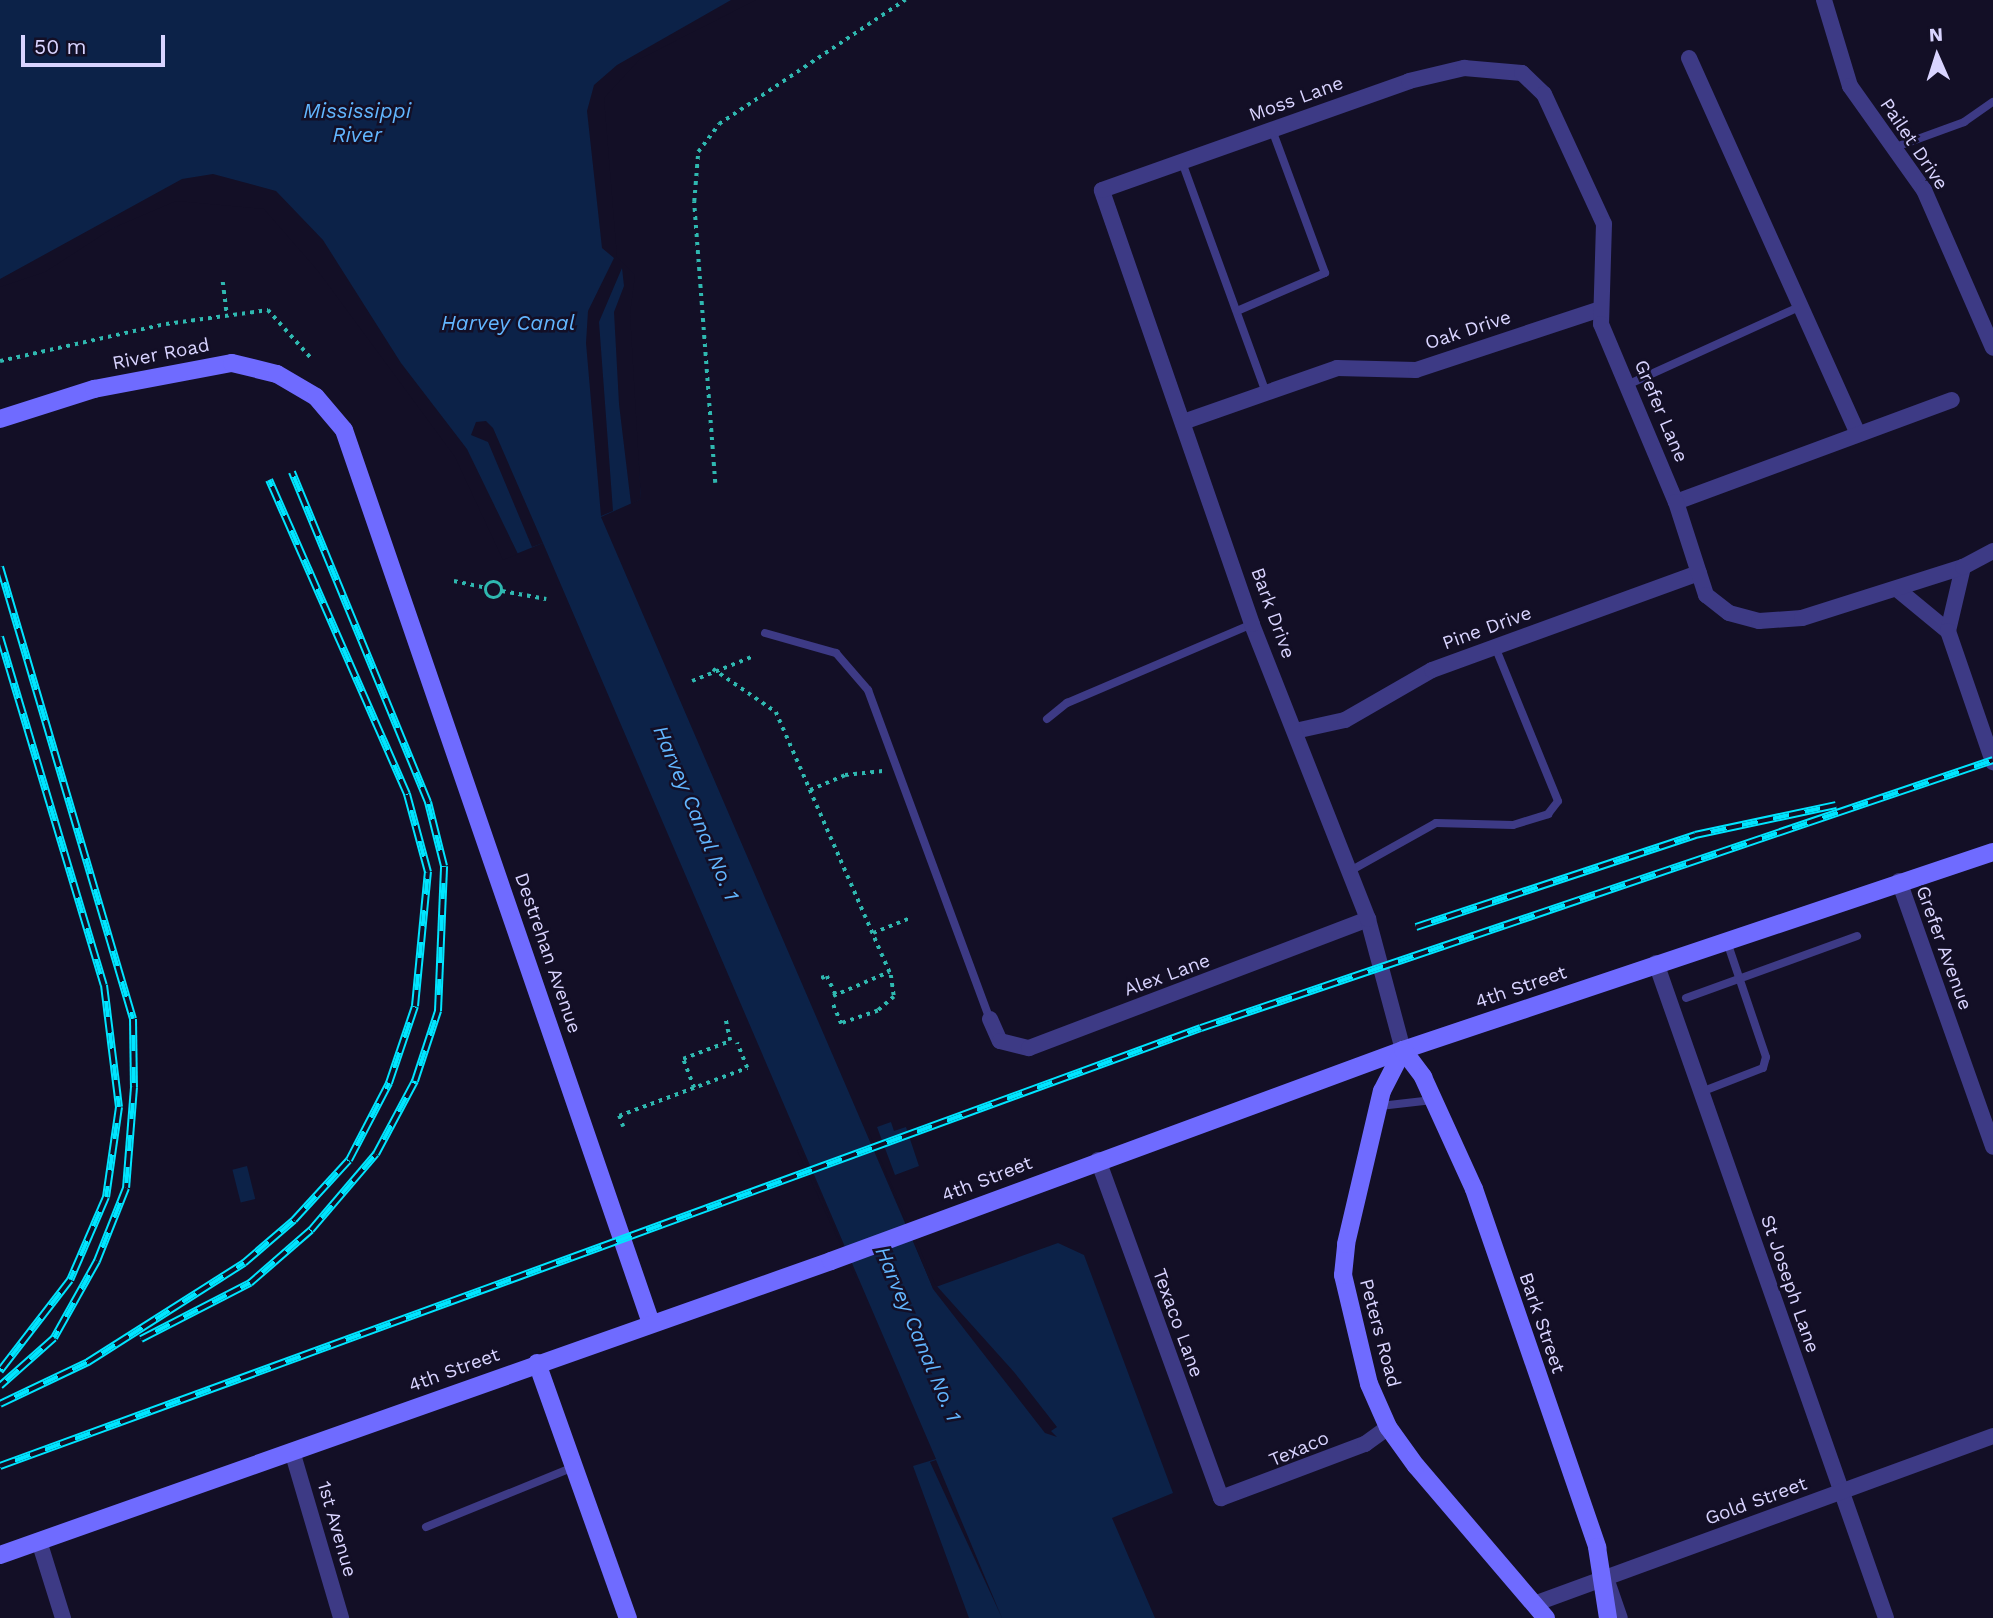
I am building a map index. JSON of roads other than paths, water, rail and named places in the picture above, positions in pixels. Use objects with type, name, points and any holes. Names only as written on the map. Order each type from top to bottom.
[{"type":"main road","name":"River Road","points":[[0,419],[186,368],[232,362],[277,374],[316,397],[344,430],[404,597]]},
{"type":"main road","name":"Destrehan Avenue","points":[[404,597],[651,1323]]},
{"type":"main road","name":"4th Street","points":[[0,1555],[831,1261],[1098,1160],[1403,1050],[1726,939],[1993,852]]},
{"type":"main road","name":"Bark Street","points":[[1403,1050],[1433,1100],[1474,1189],[1606,1578]]},
{"type":"main road","name":"Peters Road","points":[[1403,1050],[1380,1107],[1343,1275],[1369,1384],[1388,1427],[1546,1618]]},
{"type":"main road","points":[[537,1363],[628,1618]]},
{"type":"main road","points":[[1606,1578],[1608,1618]]},
{"type":"street","name":"Pailet Drive","points":[[1824,0],[1850,86],[1890,149],[1924,190],[1993,348]]},
{"type":"street","points":[[1689,58],[1858,434]]},
{"type":"street","name":"Moss Lane","points":[[1102,190],[1453,70],[1509,72]]},
{"type":"street","name":"Grefer Lane","points":[[1509,72],[1522,73],[1544,94],[1604,224],[1600,309],[1627,385],[1676,502],[1706,594],[1729,613],[1759,621],[1802,618],[1962,567]]},
{"type":"street","name":"Bark Drive","points":[[1102,190],[1186,421],[1252,624],[1368,919],[1403,1050]]},
{"type":"street","name":"Oak Drive","points":[[1186,421],[1337,368],[1416,370],[1600,309]]},
{"type":"street","points":[[1676,502],[1952,400]]},
{"type":"street","points":[[1948,631],[1962,567],[1993,551]]},
{"type":"street","name":"Pine Drive","points":[[1295,731],[1345,720],[1432,670],[1699,572]]},
{"type":"street","points":[[1898,589],[1948,631],[1993,762]]},
{"type":"street","name":"Grefer Avenue","points":[[1899,881],[1993,1147]]},
{"type":"street","name":"Alex Lane","points":[[990,1019],[1000,1041],[1029,1048],[1368,919]]},
{"type":"street","name":"St Joseph Lane","points":[[1656,963],[1886,1618]]},
{"type":"street","name":"Texaco Lane","points":[[1098,1160],[1221,1499]]},
{"type":"street","name":"Texaco","points":[[1221,1499],[1365,1444],[1388,1427]]},
{"type":"street","name":"Gold Street","points":[[1534,1604],[1993,1436]]},
{"type":"street","name":"1st Avenue","points":[[292,1451],[341,1618]]},
{"type":"street","points":[[40,1541],[63,1618]]},
{"type":"street","name":"Bark Street","points":[[1606,1578],[1620,1618]]},
{"type":"lane","points":[[1890,149],[1964,122],[1993,102]]},
{"type":"lane","points":[[1237,312],[1325,273],[1272,130]]},
{"type":"lane","points":[[1182,162],[1266,393]]},
{"type":"lane","points":[[1627,385],[1801,306]]},
{"type":"lane","points":[[1046,719],[1067,703],[1252,624]]},
{"type":"lane","points":[[765,633],[813,642],[855,669],[896,765],[990,1019]]},
{"type":"lane","points":[[1350,871],[1436,823],[1513,824],[1548,814],[1558,801],[1495,647]]},
{"type":"lane","points":[[1686,998],[1857,936]]},
{"type":"lane","points":[[1701,1092],[1763,1068],[1766,1057],[1726,939]]},
{"type":"lane","points":[[1380,1107],[1433,1100]]},
{"type":"lane","points":[[426,1527],[574,1467]]},
{"type":"water","points":[[0,0],[752,0],[638,56],[600,97],[614,258],[632,275],[627,314],[641,499],[601,517],[933,1288],[1058,1243],[1084,1255],[1173,1493],[1112,1518],[1155,1618],[969,1618],[913,1466],[936,1459],[543,543],[506,558],[458,455],[321,268],[266,205],[175,197],[0,284]]},
{"type":"water","points":[[891,1122],[894,1131],[906,1127],[919,1166],[895,1175],[877,1127]]},
{"type":"water","points":[[247,1166],[255,1199],[241,1203],[232,1170]]},
{"type":"railway","points":[[141,1339],[250,1283],[311,1230],[376,1154],[415,1081],[438,1011],[444,866],[428,802],[292,472]]},
{"type":"railway","points":[[0,1404],[88,1362],[244,1263],[294,1220],[349,1160],[389,1083],[415,1006],[428,872],[407,794],[269,480]]},
{"type":"railway","points":[[0,567],[133,1019],[134,1087],[126,1188],[97,1261],[54,1338],[0,1386]]},
{"type":"railway","points":[[0,637],[104,985],[119,1107],[106,1197],[70,1280],[0,1371]]},
{"type":"railway","points":[[0,1466],[1201,1028],[1993,760]]},
{"type":"railway","points":[[1416,927],[1695,835],[1836,805]]},
{"type":"water label","name":"Mississippi River","points":[[357,123]]},
{"type":"water label","name":"Harvey Canal","points":[[508,323]]},
{"type":"water label","name":"Harvey Canal No. 1","points":[[696,813]]},
{"type":"water label","name":"Harvey Canal No. 1","points":[[918,1334]]}]
